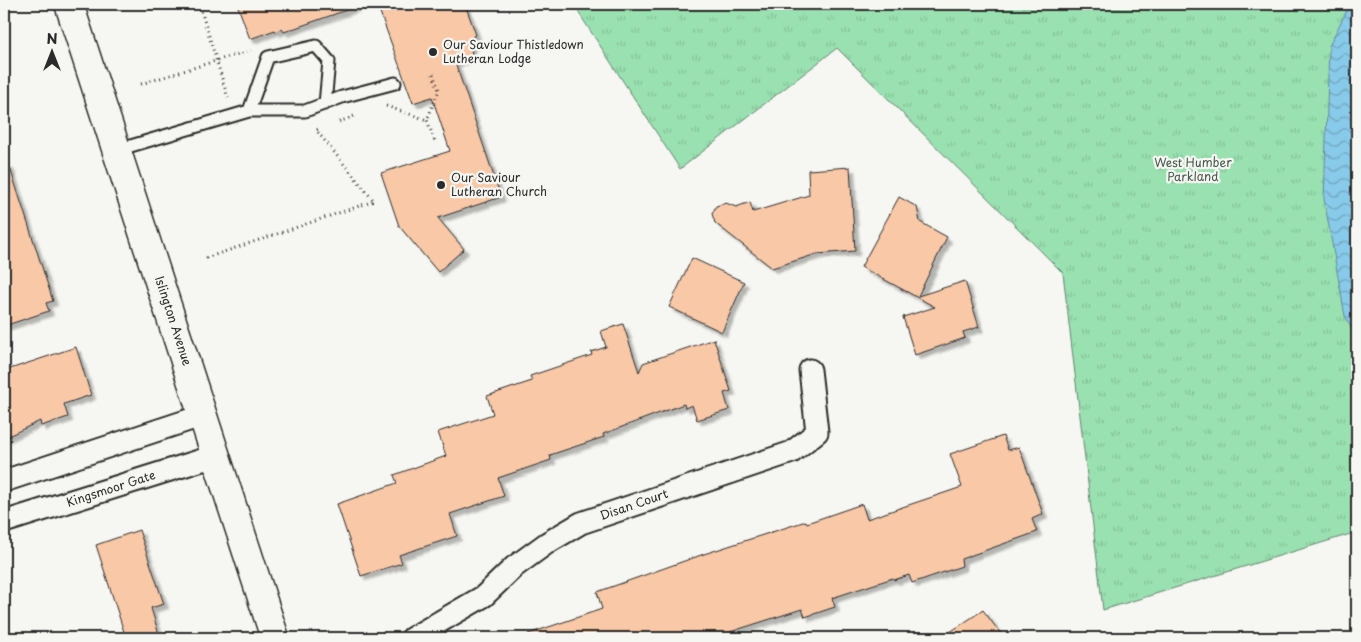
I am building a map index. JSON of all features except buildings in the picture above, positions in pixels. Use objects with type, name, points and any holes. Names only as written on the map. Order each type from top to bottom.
[{"type":"main road","name":"Islington Avenue","points":[[69,4],[218,455],[276,638]]},
{"type":"street","name":"Disan Court","points":[[412,638],[484,596],[514,567],[581,523],[792,452],[805,444],[817,432],[810,370]]},
{"type":"street","points":[[4,481],[204,414]]},
{"type":"street","name":"Kingsmoor Gate","points":[[4,522],[218,455]]},
{"type":"lane","points":[[249,111],[268,57],[316,46],[329,61],[325,104]]},
{"type":"lane","points":[[117,150],[249,111],[305,111],[342,97],[395,83]]},
{"type":"path","points":[[210,4],[200,7],[234,115]]},
{"type":"path","points":[[142,84],[251,50]]},
{"type":"path","points":[[433,74],[438,90],[427,120],[436,144]]},
{"type":"path","points":[[384,106],[427,120]]},
{"type":"path","points":[[333,124],[359,115]]},
{"type":"path","points":[[206,258],[374,201],[316,130],[325,127]]},
{"type":"green space","name":"West Humber Parkland","points":[[573,4],[1357,4],[1357,532],[1103,610],[1063,273],[837,48],[680,169]]},
{"type":"water","points":[[1350,4],[1357,4],[1357,339],[1345,316],[1324,199],[1329,46]]},
{"type":"place","name":"Our Saviour Thistledown Lutheran Lodge","points":[[433,52]]},
{"type":"place","name":"Our Saviour Lutheran Church","points":[[441,185]]}]
